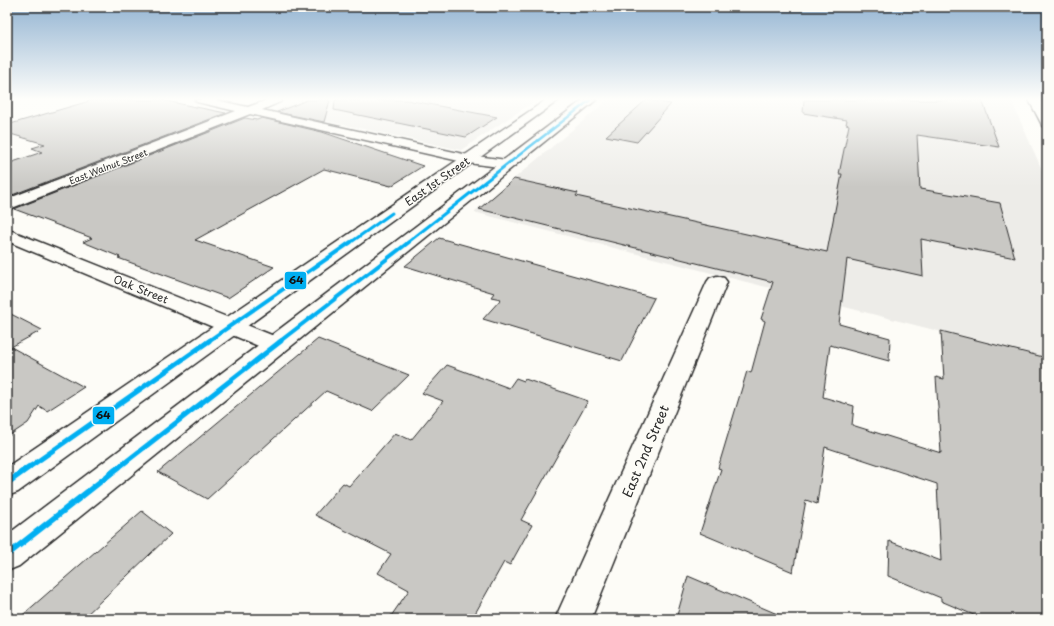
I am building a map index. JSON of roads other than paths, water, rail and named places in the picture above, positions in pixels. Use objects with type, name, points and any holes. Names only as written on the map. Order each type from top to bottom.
[{"type":"street","name":"East Walnut Street","points":[[7,205],[201,129]]},
{"type":"street","points":[[335,129],[468,159],[507,164]]},
{"type":"street","name":"East 1st Street","points":[[7,483],[511,129]]},
{"type":"street","points":[[7,555],[552,129]]},
{"type":"street","name":"Oak Street","points":[[7,234],[276,344]]},
{"type":"street","name":"East 2nd Street","points":[[573,619],[717,282]]}]
